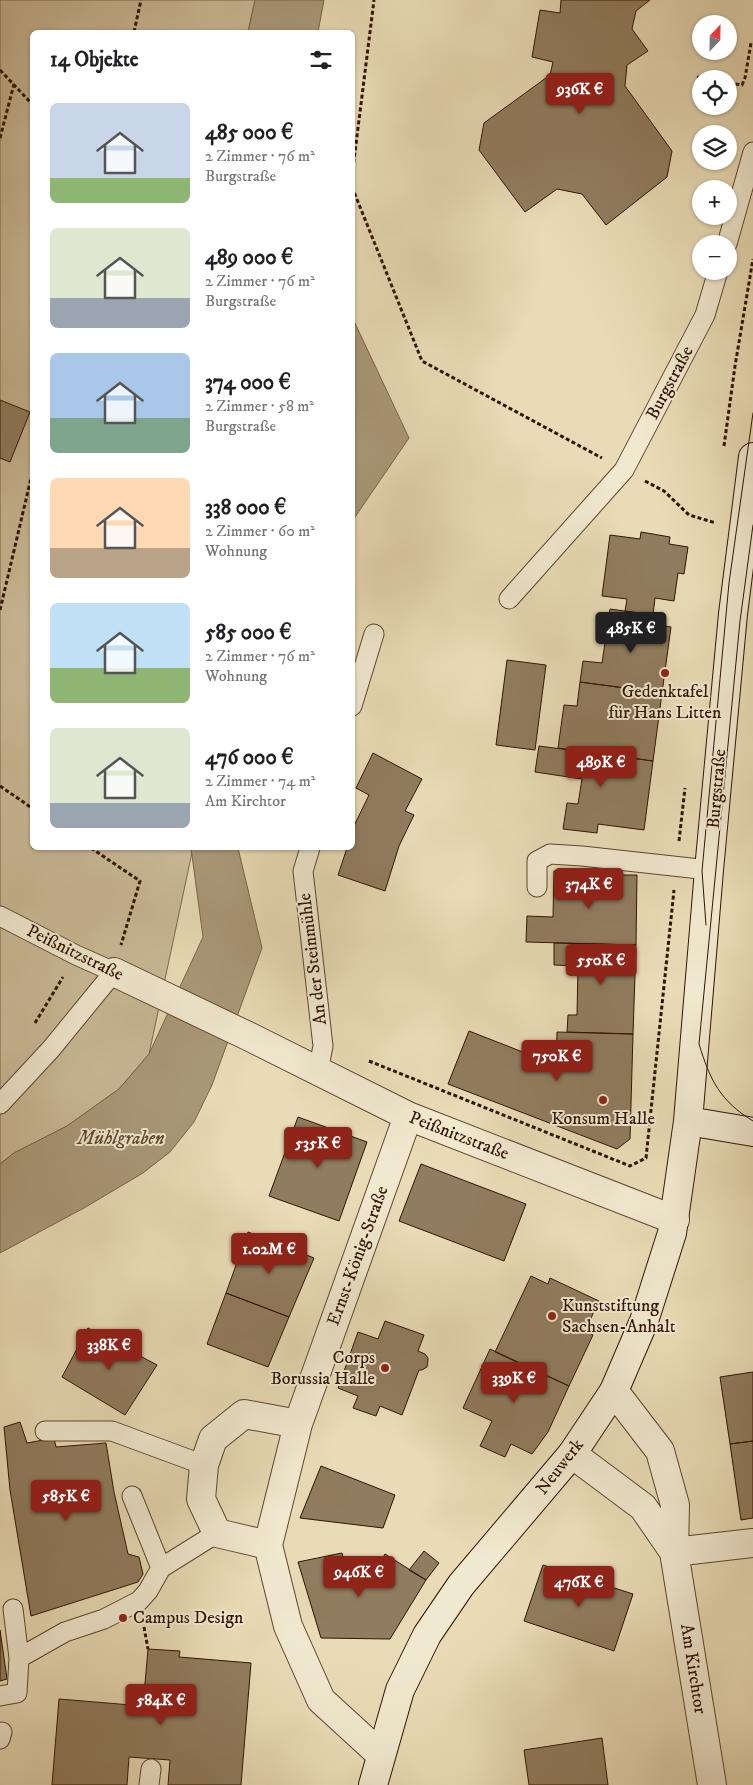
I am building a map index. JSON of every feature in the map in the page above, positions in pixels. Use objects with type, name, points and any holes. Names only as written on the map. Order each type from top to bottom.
[{"type":"street","name":"Burgstraße","points":[[688,1121],[733,614],[753,457]]},
{"type":"street","name":"Peißnitzstraße","points":[[114,972],[250,1036],[408,1116],[675,1220]]},
{"type":"street","name":"Ernst-König-Straße","points":[[380,1754],[321,1700],[288,1626],[268,1545],[298,1424],[408,1116]]},
{"type":"street","points":[[688,1121],[753,1132]]},
{"type":"street","name":"Neuwerk","points":[[373,1785],[380,1754],[400,1690],[427,1635],[461,1585],[572,1454],[614,1391],[644,1321],[675,1220],[688,1121]]},
{"type":"street","name":"Am Kirchtor","points":[[614,1391],[660,1451],[675,1505],[674,1552],[712,1785]]},
{"type":"street","points":[[268,1545],[217,1533],[201,1499],[204,1465],[213,1439],[244,1414],[298,1424]]},
{"type":"street","name":"Am Kirchtor","points":[[572,1454],[643,1507],[674,1552]]},
{"type":"street","points":[[674,1552],[753,1543]]},
{"type":"lane","points":[[730,235],[753,152]]},
{"type":"lane","name":"Burgstraße","points":[[508,599],[624,470],[705,315],[715,280]]},
{"type":"lane","points":[[355,696],[374,634]]},
{"type":"lane","name":"An der Steinmühle","points":[[309,850],[303,871],[323,1043],[318,1072]]},
{"type":"lane","points":[[537,887],[537,862],[550,854],[582,856],[702,871],[709,870]]},
{"type":"lane","name":"Peißnitzstraße","points":[[0,916],[114,972]]},
{"type":"lane","points":[[0,1104],[51,1049],[114,972]]},
{"type":"lane","points":[[45,1431],[112,1431],[204,1465]]},
{"type":"lane","points":[[132,1496],[161,1568]]},
{"type":"lane","points":[[20,1658],[65,1632],[104,1619],[139,1601],[148,1591],[161,1568],[217,1533]]},
{"type":"lane","points":[[0,1696],[17,1693],[20,1658],[13,1609]]},
{"type":"path","points":[[134,30],[141,0]]},
{"type":"path","points":[[355,152],[374,0]]},
{"type":"path","points":[[737,84],[742,85],[745,78],[751,43],[753,43]]},
{"type":"path","points":[[0,70],[30,102]]},
{"type":"path","points":[[0,138],[14,84]]},
{"type":"path","points":[[355,194],[422,361],[664,491],[689,515]]},
{"type":"path","points":[[0,610],[30,482]]},
{"type":"path","points":[[0,786],[30,807]]},
{"type":"path","points":[[94,850],[140,880],[114,972]]},
{"type":"path","points":[[35,1023],[76,955]]},
{"type":"shaded area","points":[[0,0],[255,0],[248,30],[30,30],[30,850],[193,850],[149,1054],[119,1089],[67,1126],[14,1153],[0,1164]]},
{"type":"water","points":[[255,0],[324,0],[318,30],[248,30]]},
{"type":"water","points":[[355,323],[409,438],[355,517]]},
{"type":"water","name":"Mühlgraben","points":[[191,850],[238,850],[262,948],[212,1085],[194,1122],[170,1152],[143,1173],[84,1208],[0,1253],[0,1164],[14,1153],[67,1126],[119,1089],[149,1054],[203,937]]},
{"type":"building","points":[[561,0],[650,0],[636,11],[632,29],[648,51],[627,65],[625,86],[672,151],[667,177],[606,225],[582,194],[557,189],[525,212],[479,150],[484,123],[550,75],[553,62],[532,57],[540,10],[560,13]]},
{"type":"building","points":[[0,400],[30,412],[10,462],[0,458]]},
{"type":"building","points":[[641,532],[670,537],[669,544],[688,547],[684,574],[678,573],[674,601],[655,598],[653,615],[625,611],[627,599],[602,596],[610,535],[640,539]]},
{"type":"building","points":[[610,609],[653,615],[651,624],[671,627],[662,693],[580,682],[583,661],[602,663]]},
{"type":"building","points":[[507,660],[546,665],[535,750],[496,745]]},
{"type":"building","points":[[580,682],[662,693],[653,761],[558,748],[564,705],[577,706]]},
{"type":"building","points":[[539,746],[653,761],[644,830],[598,824],[597,833],[563,829],[567,803],[578,804],[582,779],[535,772]]},
{"type":"building","points":[[373,753],[422,779],[405,811],[414,815],[399,846],[385,891],[338,875],[346,850],[355,850],[355,824],[369,795],[356,788]]},
{"type":"building","points":[[554,871],[611,872],[610,875],[637,875],[636,945],[526,942],[527,916],[553,917]]},
{"type":"building","points":[[554,943],[636,945],[633,1034],[567,1032],[568,1015],[577,1015],[578,966],[554,965]]},
{"type":"building","points":[[469,1031],[556,1065],[557,1032],[633,1034],[630,1139],[617,1149],[448,1084]]},
{"type":"building","points":[[298,1117],[367,1142],[339,1221],[269,1196]]},
{"type":"building","points":[[421,1164],[526,1204],[504,1261],[399,1221]]},
{"type":"building","points":[[248,1232],[314,1258],[289,1317],[226,1293]]},
{"type":"building","name":"Kunststiftung Sachsen-Anhalt","points":[[531,1276],[548,1284],[550,1278],[599,1301],[585,1331],[593,1335],[569,1386],[495,1352]]},
{"type":"building","points":[[226,1293],[289,1317],[268,1367],[207,1344]]},
{"type":"building","name":"Corps Borussia Halle","points":[[385,1321],[424,1335],[418,1351],[425,1354],[428,1358],[427,1367],[419,1370],[402,1415],[380,1406],[376,1416],[353,1408],[358,1396],[338,1388],[358,1332],[378,1339]]},
{"type":"building","points":[[88,1328],[157,1365],[125,1415],[62,1377]]},
{"type":"building","points":[[490,1349],[569,1386],[548,1432],[532,1454],[511,1444],[505,1457],[480,1446],[492,1421],[463,1408]]},
{"type":"building","points":[[753,1372],[753,1441],[730,1444],[720,1377]]},
{"type":"building","points":[[20,1422],[27,1443],[54,1438],[56,1447],[106,1443],[114,1492],[128,1554],[139,1557],[143,1574],[138,1582],[31,1616],[10,1490],[4,1427]]},
{"type":"building","points":[[753,1441],[753,1518],[741,1520],[730,1444]]},
{"type":"building","points":[[321,1466],[395,1495],[383,1528],[300,1518]]},
{"type":"building","points":[[424,1551],[439,1563],[426,1580],[409,1570]]},
{"type":"building","points":[[342,1553],[351,1587],[367,1586],[385,1554],[426,1580],[390,1639],[321,1638],[298,1562]]},
{"type":"building","points":[[543,1565],[633,1594],[614,1651],[524,1621]]},
{"type":"building","points":[[0,1630],[7,1679],[0,1681]]},
{"type":"building","points":[[148,1649],[180,1651],[179,1657],[251,1663],[241,1785],[168,1785],[170,1760],[129,1757],[127,1785],[52,1785],[59,1699],[143,1706]]},
{"type":"building","points":[[602,1738],[608,1785],[529,1785],[524,1750]]},
{"type":"tram line","points":[[706,925],[702,871],[729,583],[753,413]]},
{"type":"tram line","points":[[753,525],[740,621],[699,1044],[712,1079],[724,1097],[732,1106],[753,1121]]},
{"type":"place","name":"Gedenktafel für Hans Litten","points":[[665,673]]},
{"type":"place","name":"Konsum Halle","points":[[603,1100]]},
{"type":"place","name":"Kunststiftung Sachsen-Anhalt","points":[[552,1316]]},
{"type":"place","name":"Corps Borussia Halle","points":[[385,1368]]},
{"type":"place","name":"Campus Design","points":[[123,1618]]}]
